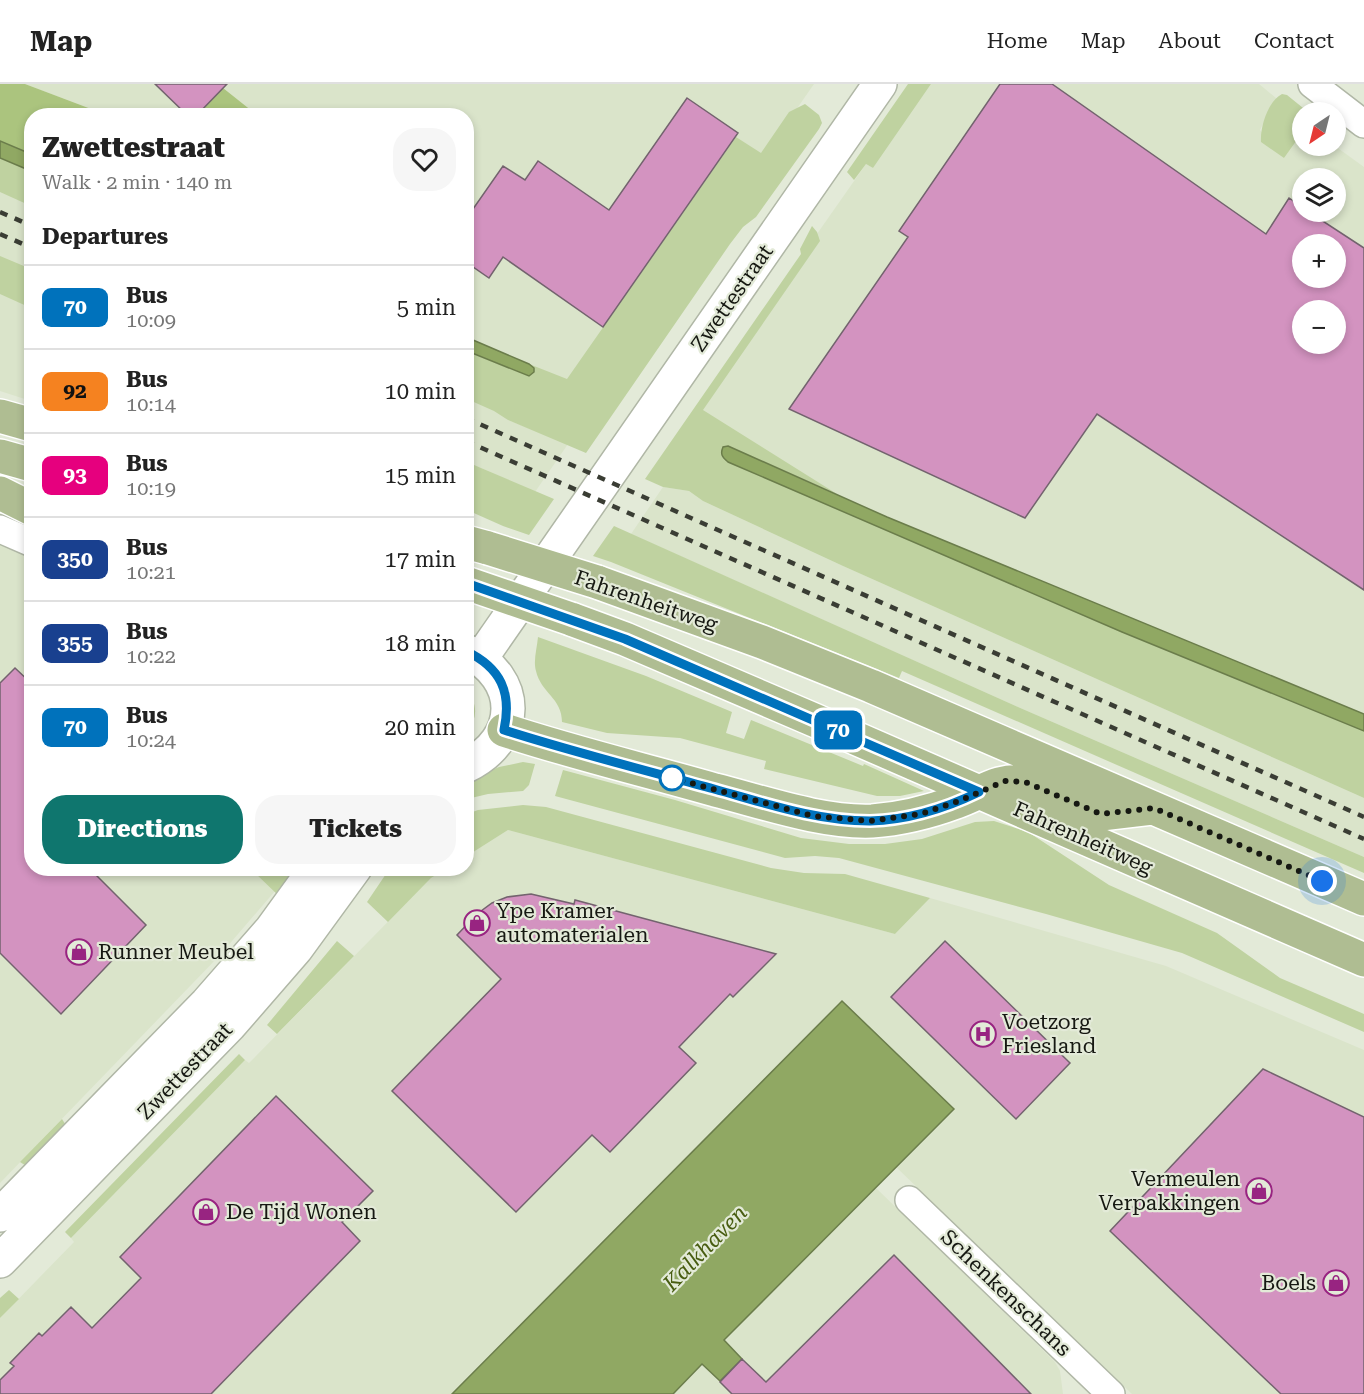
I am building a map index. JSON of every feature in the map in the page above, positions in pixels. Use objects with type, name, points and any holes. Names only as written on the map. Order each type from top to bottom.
[{"type":"main road","points":[[0,456],[24,463]]},
{"type":"main road","points":[[0,493],[24,505]]},
{"type":"main road","name":"Fahrenheitweg","points":[[477,545],[597,582],[762,642],[980,732],[1364,899]]},
{"type":"main road","name":"Fahrenheitweg","points":[[474,586],[625,639],[1364,960]]},
{"type":"main road","points":[[504,730],[561,748],[813,816],[870,821],[921,814],[1005,781],[1015,780],[1025,782],[1101,814],[1154,808]]},
{"type":"street","name":"Zwettestraat","points":[[474,655],[880,84]]},
{"type":"street","points":[[1312,84],[1364,124]]},
{"type":"street","points":[[0,529],[24,540]]},
{"type":"street","points":[[474,655],[493,669],[502,682],[507,698],[508,714],[504,730],[495,746],[474,762]]},
{"type":"street","name":"Zwettestraat","points":[[0,1215],[207,1003],[271,930],[310,876]]},
{"type":"street","name":"Zwettestraat","points":[[0,1261],[230,1025],[296,949],[349,876]]},
{"type":"street","name":"Schenkenschans","points":[[909,1200],[1103,1391]]},
{"type":"shaded area","points":[[0,84],[25,84],[88,108],[24,108],[24,151],[0,141]]},
{"type":"shaded area","points":[[25,84],[814,84],[599,393],[474,348],[474,108],[88,108]]},
{"type":"shaded area","points":[[908,84],[931,84],[873,168],[866,164],[854,180],[847,172]]},
{"type":"shaded area","points":[[931,84],[1259,84],[1276,98],[1260,130],[1284,158],[1292,147],[1292,156],[1346,156],[1346,154],[1364,167],[1364,714],[887,517],[728,446],[723,447],[681,428],[866,164],[873,168]]},
{"type":"shaded area","points":[[223,88],[248,108],[204,108]]},
{"type":"shaded area","points":[[1282,94],[1287,95],[1296,102],[1292,102],[1292,147],[1284,158],[1261,142],[1266,115],[1277,97]]},
{"type":"shaded area","points":[[805,104],[819,115],[822,123],[756,217],[743,227],[730,244],[586,453],[508,420],[474,402],[474,354],[529,376],[534,368],[529,364],[567,379],[736,137],[761,153],[789,112]]},
{"type":"shaded area","points":[[0,158],[24,168],[24,399],[0,391]]},
{"type":"shaded area","points":[[0,158],[24,168],[24,203],[0,192]]},
{"type":"shaded area","points":[[812,226],[820,241],[703,410],[837,494],[728,446],[723,448],[722,452],[726,460],[1122,632],[1364,731],[1364,798],[843,566],[703,501],[689,491],[663,487],[645,479],[801,254],[800,249]]},
{"type":"shaded area","points":[[0,256],[24,266],[24,305],[0,294]]},
{"type":"shaded area","points":[[474,363],[508,420],[568,444],[535,492],[479,467],[474,476]]},
{"type":"shaded area","points":[[474,465],[554,499],[529,535],[474,513]]},
{"type":"shaded area","points":[[663,487],[689,491],[703,501],[843,566],[1364,798],[1364,857],[1018,707],[631,534]]},
{"type":"shaded area","points":[[614,526],[1018,707],[1364,857],[1364,873],[902,671],[899,678],[593,556]]},
{"type":"shaded area","points":[[0,541],[24,551],[24,876],[285,876],[220,955],[0,1183]]},
{"type":"shaded area","points":[[538,637],[646,676],[732,712],[726,733],[744,739],[751,720],[863,766],[864,764],[924,791],[900,796],[877,796],[764,769],[766,761],[680,738],[607,733],[562,722],[559,707],[542,685],[536,671]]},
{"type":"shaded area","points":[[523,762],[535,764],[529,785],[523,791],[474,797],[474,778],[499,767]]},
{"type":"shaded area","points":[[563,770],[675,800],[801,838],[849,844],[885,844],[922,839],[975,822],[994,821],[1028,832],[1109,885],[1217,933],[1280,978],[1364,1014],[1364,1032],[1182,953],[839,858],[815,856],[785,858],[555,796]]},
{"type":"shaded area","points":[[523,805],[546,807],[771,868],[804,873],[845,874],[930,898],[895,934],[508,830],[474,852],[474,811]]},
{"type":"shaded area","points":[[508,830],[895,934],[930,898],[1166,966],[1364,1050],[1364,1394],[1132,1394],[896,1167],[954,1109],[842,1001],[452,1394],[0,1394],[0,1318],[74,1242],[71,1238],[245,1060],[249,1063],[431,878],[434,876],[474,876],[474,852]]},
{"type":"shaded area","points":[[258,876],[301,876],[282,899]]},
{"type":"shaded area","points":[[385,876],[434,876],[388,922],[367,902]]},
{"type":"shaded area","points":[[337,941],[354,956],[277,1034],[267,1025]]},
{"type":"shaded area","points":[[239,1054],[245,1060],[71,1238],[65,1232]]},
{"type":"shaded area","points":[[62,1119],[67,1127],[28,1167],[20,1162]]},
{"type":"shaded area","points":[[876,1188],[1055,1362],[1060,1371],[1063,1394],[673,1394],[702,1364],[720,1381],[741,1359],[724,1340]]},
{"type":"shaded area","points":[[9,1290],[19,1299],[0,1318],[0,1298]]},
{"type":"water","points":[[0,141],[24,151],[24,168],[0,158]]},
{"type":"water","points":[[474,340],[529,364],[534,368],[534,372],[529,376],[474,354]]},
{"type":"water","points":[[728,446],[887,517],[1364,714],[1364,731],[1122,632],[728,462],[722,452],[723,447]]},
{"type":"water","name":"Kalkhaven","points":[[842,1001],[954,1109],[724,1340],[742,1359],[720,1381],[702,1364],[673,1394],[452,1394]]},
{"type":"building","points":[[155,84],[227,84],[204,108],[180,108]]},
{"type":"building","points":[[1000,84],[1052,84],[1266,234],[1289,198],[1292,200],[1292,222],[1324,222],[1343,234],[1292,234],[1292,288],[1346,288],[1346,236],[1364,248],[1364,590],[1097,414],[1025,518],[789,409],[908,237],[899,231]]},
{"type":"building","points":[[687,98],[738,133],[603,327],[503,257],[489,278],[474,268],[474,208],[503,166],[525,180],[538,161],[609,210]]},
{"type":"building","points":[[15,668],[24,676],[24,876],[97,876],[146,925],[61,1014],[0,953],[0,683]]},
{"type":"building","points":[[531,894],[574,904],[575,900],[776,954],[733,997],[730,994],[679,1047],[696,1063],[610,1152],[592,1135],[516,1212],[392,1091],[501,979],[457,935],[477,914],[492,903],[507,897]]},
{"type":"building","points":[[945,941],[1070,1063],[1016,1119],[891,997]]},
{"type":"building","points":[[1263,1069],[1364,1117],[1364,1394],[1281,1394],[1110,1231]]},
{"type":"building","points":[[276,1096],[373,1191],[342,1222],[360,1241],[211,1394],[0,1394],[0,1380],[14,1366],[10,1363],[39,1333],[42,1336],[71,1307],[92,1328],[141,1278],[120,1257]]},
{"type":"building","points":[[894,1255],[1031,1394],[732,1394],[720,1382],[742,1359],[766,1382]]},
{"type":"railway","points":[[0,212],[24,222]]},
{"type":"railway","points":[[0,234],[24,244]]},
{"type":"railway","points":[[474,422],[1364,817]]},
{"type":"railway","points":[[474,445],[1364,839]]},
{"type":"bus line","name":"70","points":[[474,586],[625,639],[979,792],[921,814],[870,821],[813,816],[561,748],[504,730],[508,714],[507,698],[502,682],[493,669],[474,655]]},
{"type":"place","name":"Ype Kramer automaterialen","points":[[477,923]]},
{"type":"place","name":"Runner Meubel","points":[[79,952]]},
{"type":"place","name":"Voetzorg Friesland","points":[[983,1034]]},
{"type":"place","name":"Vermeulen Verpakkingen","points":[[1259,1191]]},
{"type":"place","name":"De Tijd Wonen","points":[[206,1212]]},
{"type":"place","name":"Boels","points":[[1336,1283]]},
{"type":"route","points":[[672,778],[813,816],[870,821],[921,814],[1005,781],[1015,780],[1025,782],[1101,814],[1154,808],[1322,881]]}]
